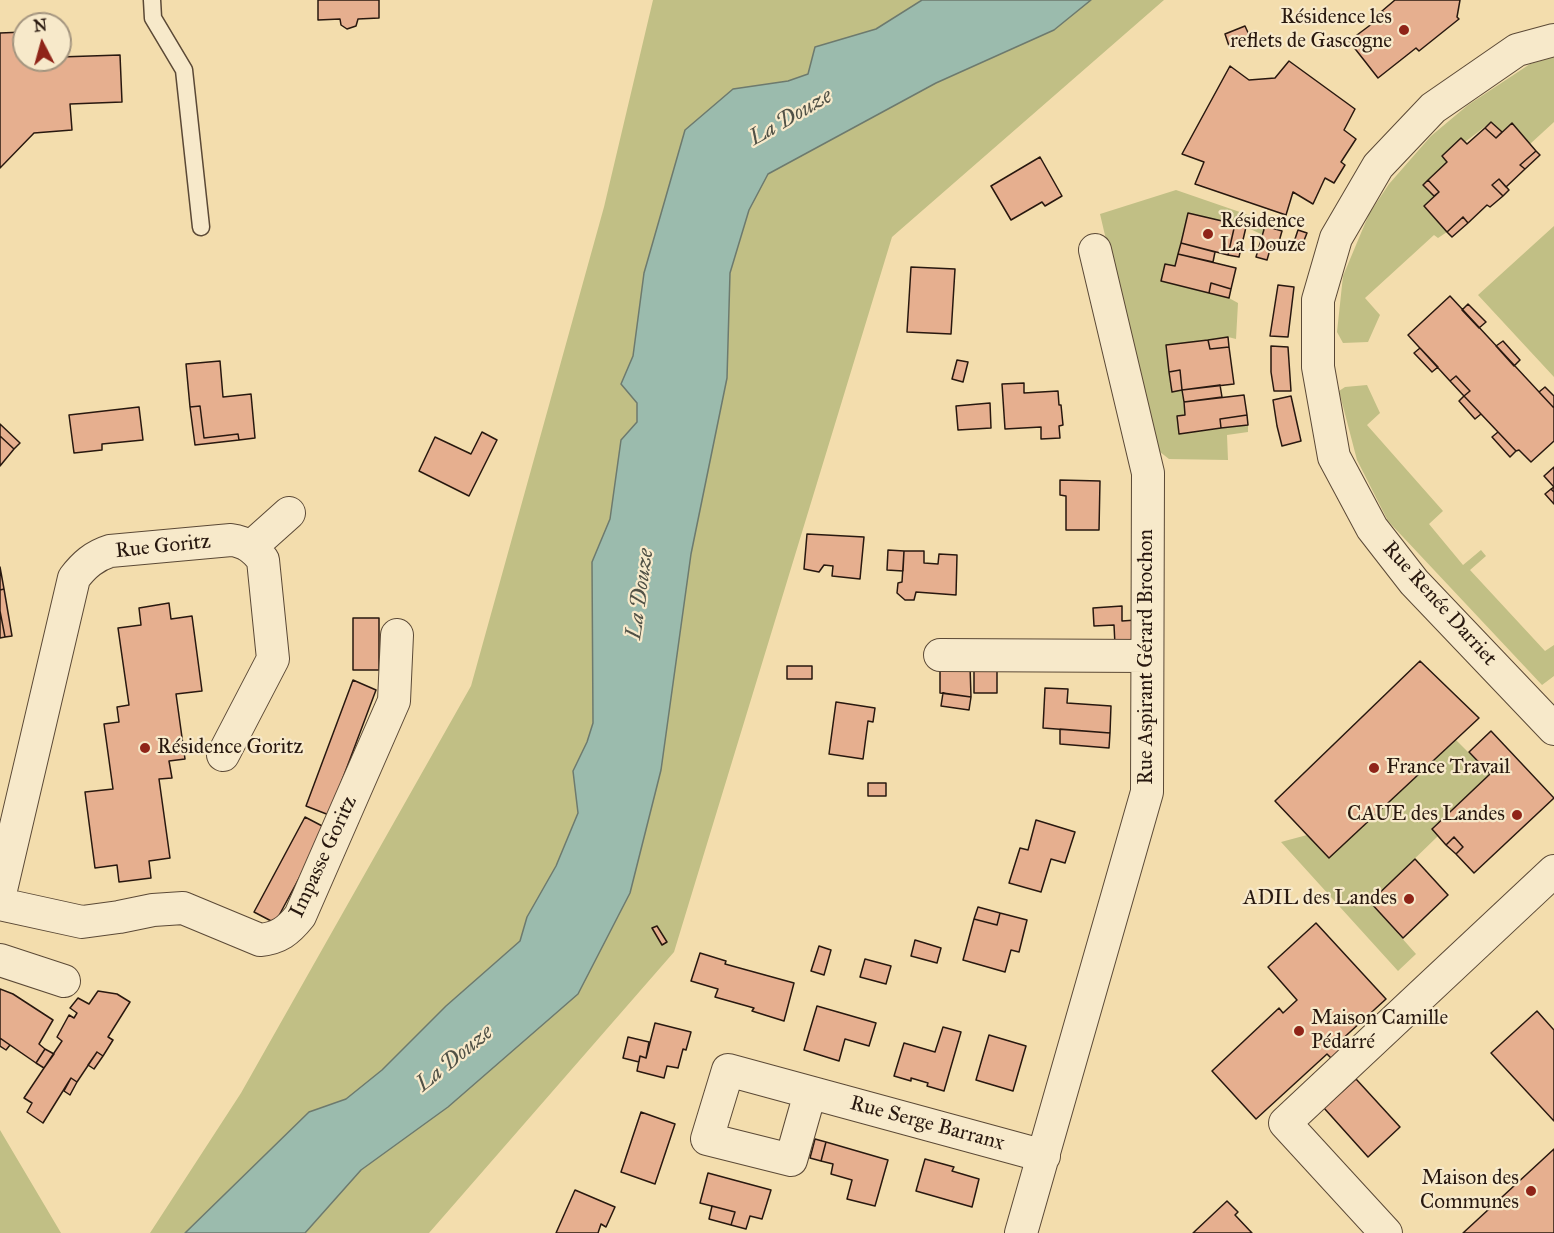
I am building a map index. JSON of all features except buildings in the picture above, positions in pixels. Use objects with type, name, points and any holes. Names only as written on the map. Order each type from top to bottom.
[{"type":"street","name":"Rue Renée Darriet","points":[[1554,40],[1517,50],[1433,108],[1378,166],[1336,238],[1318,300],[1318,367],[1334,457],[1372,528],[1414,582],[1554,729]]},
{"type":"street","name":"Rue Aspirant Gérard Brochon","points":[[1021,1233],[1147,792],[1148,473],[1095,250]]},
{"type":"street","points":[[223,755],[273,659],[263,560],[251,547],[289,513]]},
{"type":"street","name":"Rue Goritz","points":[[0,894],[11,798],[74,578],[82,567],[111,551],[231,540],[242,541],[251,547]]},
{"type":"street","name":"Impasse Goritz","points":[[0,904],[81,922],[153,910],[183,908],[260,940],[288,932],[300,916],[394,701],[397,635]]},
{"type":"street","points":[[940,655],[1147,656]]},
{"type":"street","points":[[1386,1233],[1285,1123],[1554,871]]},
{"type":"street","points":[[0,960],[64,981]]},
{"type":"street","name":"Rue Serge Barranx","points":[[810,1093],[1044,1156]]},
{"type":"lane","points":[[152,0],[153,18],[184,69],[201,227]]},
{"type":"shaded area","points":[[653,0],[1164,0],[892,237],[674,952],[429,1233],[150,1233],[241,1093],[471,686],[604,207]]},
{"type":"shaded area","points":[[1554,57],[1554,122],[1530,144],[1512,123],[1502,132],[1491,122],[1465,142],[1461,138],[1442,156],[1447,162],[1423,185],[1434,196],[1424,206],[1447,232],[1438,238],[1434,235],[1365,298],[1380,315],[1368,342],[1343,343],[1337,332],[1343,276],[1369,214],[1389,184],[1431,136],[1468,105],[1530,64]]},
{"type":"shaded area","points":[[1176,190],[1263,220],[1265,226],[1263,235],[1246,227],[1188,213],[1175,266],[1165,264],[1161,281],[1229,298],[1238,303],[1236,339],[1228,337],[1166,346],[1172,391],[1182,390],[1185,415],[1177,416],[1179,434],[1248,425],[1248,432],[1227,435],[1228,460],[1169,459],[1155,448],[1100,214]]},
{"type":"shaded area","points":[[1554,226],[1554,377],[1478,295]]},
{"type":"shaded area","points":[[1367,385],[1380,413],[1367,425],[1443,511],[1429,524],[1463,565],[1481,550],[1486,556],[1470,570],[1545,651],[1554,645],[1554,676],[1542,685],[1388,521],[1357,460],[1339,391],[1345,387]]},
{"type":"shaded area","points":[[1456,740],[1490,774],[1432,828],[1438,836],[1370,902],[1416,954],[1398,971],[1281,842],[1307,835],[1328,856]]},
{"type":"shaded area","points":[[0,1130],[61,1233],[0,1233]]},
{"type":"water","name":"La Douze","points":[[922,0],[1091,0],[1054,30],[936,83],[768,174],[749,210],[730,273],[727,378],[691,554],[661,770],[630,893],[578,994],[448,1107],[361,1170],[305,1233],[185,1233],[309,1112],[346,1099],[382,1070],[446,1006],[520,941],[527,917],[556,866],[578,813],[573,771],[593,723],[592,562],[610,519],[621,440],[637,422],[637,403],[621,384],[633,356],[644,273],[685,130],[733,89],[788,81],[808,74],[815,47],[876,29]]},
{"type":"place","name":"Résidence les reflets de Gascogne","points":[[1404,30]]},
{"type":"place","name":"Résidence La Douze","points":[[1208,234]]},
{"type":"place","name":"Résidence Goritz","points":[[145,748]]},
{"type":"place","name":"France Travail","points":[[1374,768]]},
{"type":"place","name":"CAUE des Landes","points":[[1517,815]]},
{"type":"place","name":"ADIL des Landes","points":[[1409,899]]},
{"type":"place","name":"Maison Camille Pédarré","points":[[1299,1031]]},
{"type":"place","name":"Maison des Communes","points":[[1531,1191]]}]
